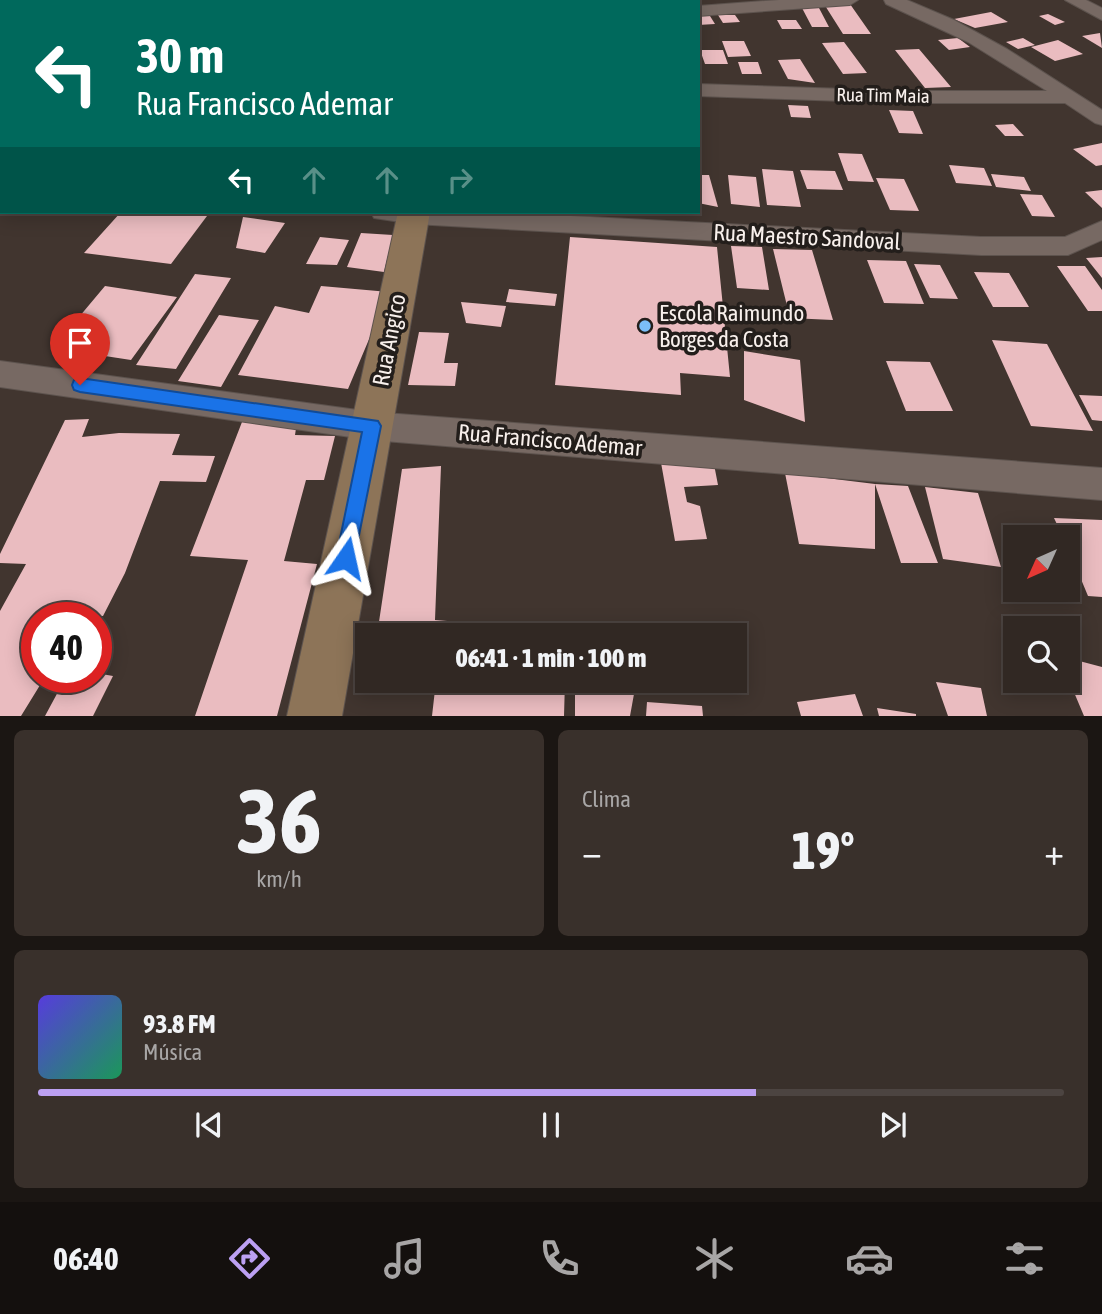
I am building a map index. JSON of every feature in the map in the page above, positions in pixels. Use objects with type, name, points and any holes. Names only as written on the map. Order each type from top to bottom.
[{"type":"street","points":[[700,11],[850,0]]},
{"type":"street","points":[[891,0],[926,12],[998,49],[1102,119]]},
{"type":"street","points":[[1073,0],[1102,15]]},
{"type":"street","name":"Rua Tim Maia","points":[[700,90],[905,97],[1069,97]]},
{"type":"street","name":"Rua Angico","points":[[314,716],[372,426],[404,214]]},
{"type":"street","name":"Rua Maestro Sandoval","points":[[421,214],[981,246],[1069,246],[1102,230]]},
{"type":"street","name":"Rua Francisco Ademar","points":[[0,374],[372,426],[1102,484]]},
{"type":"building","points":[[824,4],[850,4],[871,34],[843,34]]},
{"type":"building","points":[[802,8],[819,8],[829,27],[812,27]]},
{"type":"building","points":[[991,12],[1008,22],[975,28],[954,19]]},
{"type":"building","points":[[1048,14],[1065,22],[1055,25],[1039,16]]},
{"type":"building","points":[[718,15],[735,15],[740,22],[723,23]]},
{"type":"building","points":[[700,16],[710,16],[715,24],[700,25]]},
{"type":"building","points":[[777,20],[796,20],[802,29],[782,29]]},
{"type":"building","points":[[1100,33],[1102,48],[1082,36]]},
{"type":"building","points":[[958,38],[970,47],[949,50],[938,40]]},
{"type":"building","points":[[1023,38],[1035,45],[1018,49],[1006,42]]},
{"type":"building","points":[[1058,40],[1083,54],[1055,61],[1031,47]]},
{"type":"building","points":[[722,41],[744,41],[751,56],[728,57]]},
{"type":"building","points":[[844,42],[867,73],[843,74],[822,43]]},
{"type":"building","points":[[919,49],[951,87],[925,88],[895,50]]},
{"type":"building","points":[[700,50],[723,50],[728,64],[705,64]]},
{"type":"building","points":[[800,59],[815,83],[788,79],[778,60]]},
{"type":"building","points":[[738,62],[758,62],[762,74],[742,74]]},
{"type":"building","points":[[788,105],[808,106],[811,118],[791,117]]},
{"type":"building","points":[[889,110],[913,111],[923,134],[899,133]]},
{"type":"building","points":[[1013,124],[1024,136],[1005,136],[995,125]]},
{"type":"building","points":[[1102,143],[1102,165],[1096,166],[1073,149]]},
{"type":"building","points":[[838,153],[862,154],[874,182],[848,181]]},
{"type":"building","points":[[949,165],[984,168],[992,186],[956,183]]},
{"type":"building","points":[[762,169],[793,171],[801,207],[767,205]]},
{"type":"building","points":[[800,170],[835,171],[843,190],[807,189]]},
{"type":"building","points":[[991,174],[1024,177],[1031,191],[996,187]]},
{"type":"building","points":[[700,175],[709,175],[718,207],[700,203]]},
{"type":"building","points":[[728,175],[756,177],[760,207],[731,204]]},
{"type":"building","points":[[876,178],[904,179],[919,211],[890,210]]},
{"type":"building","points":[[1102,190],[1102,208],[1085,192]]},
{"type":"building","points":[[1020,194],[1042,195],[1055,217],[1032,216]]},
{"type":"building","points":[[119,214],[208,214],[171,264],[84,253]]},
{"type":"building","points":[[243,217],[285,223],[265,253],[236,248]]},
{"type":"building","points":[[361,233],[393,235],[384,272],[347,267]]},
{"type":"building","points":[[320,237],[349,240],[337,265],[306,264]]},
{"type":"building","name":"Escola Raimundo Borges da Costa","points":[[570,237],[717,247],[730,377],[680,373],[681,395],[555,385]]},
{"type":"building","points":[[731,246],[762,247],[769,290],[737,288]]},
{"type":"building","points":[[773,249],[812,250],[833,320],[790,318]]},
{"type":"building","points":[[1102,257],[1102,278],[1086,258]]},
{"type":"building","points":[[867,260],[906,261],[924,304],[884,303]]},
{"type":"building","points":[[914,264],[940,265],[958,299],[930,298]]},
{"type":"building","points":[[1057,266],[1085,266],[1102,290],[1102,311],[1088,311]]},
{"type":"building","points":[[974,272],[1009,273],[1029,307],[993,307]]},
{"type":"building","points":[[195,274],[231,278],[176,369],[136,365]]},
{"type":"building","points":[[105,286],[177,297],[131,360],[53,348]]},
{"type":"building","points":[[321,286],[389,292],[348,389],[238,375],[275,306],[309,313]]},
{"type":"building","points":[[509,289],[557,294],[555,306],[506,302]]},
{"type":"building","points":[[461,302],[506,306],[501,327],[466,323]]},
{"type":"building","points":[[219,315],[259,320],[221,387],[178,381]]},
{"type":"building","points":[[419,332],[449,333],[444,363],[458,363],[455,386],[408,385]]},
{"type":"building","points":[[992,340],[1047,344],[1093,431],[1031,426]]},
{"type":"building","points":[[744,351],[800,360],[805,422],[744,400]]},
{"type":"building","points":[[886,361],[930,362],[953,411],[906,411]]},
{"type":"building","points":[[1079,395],[1102,396],[1102,421],[1092,420]]},
{"type":"building","points":[[89,419],[82,437],[119,433],[180,434],[172,455],[215,456],[206,482],[160,481],[125,573],[110,602],[21,602],[21,693],[35,693],[21,716],[0,716],[0,611],[26,564],[0,563],[0,554],[65,420]]},
{"type":"building","points":[[242,422],[297,422],[295,435],[335,436],[324,480],[306,480],[284,561],[317,564],[277,716],[195,716],[248,560],[190,556]]},
{"type":"building","points":[[712,454],[718,485],[684,487],[687,502],[700,506],[707,539],[675,541],[660,457]]},
{"type":"building","points":[[441,466],[435,620],[472,623],[379,623],[402,469]]},
{"type":"building","points":[[785,473],[875,484],[875,549],[799,544]]},
{"type":"building","points":[[875,484],[908,486],[938,563],[901,563]]},
{"type":"building","points":[[925,487],[978,493],[1001,567],[943,559]]},
{"type":"building","points":[[1054,518],[1102,520],[1102,597],[1088,596],[1080,577],[1080,525],[1057,525]]},
{"type":"building","points":[[1080,661],[1102,667],[1102,716],[1084,716],[1074,693],[1080,693]]},
{"type":"building","points":[[936,682],[981,688],[987,716],[948,716]]},
{"type":"building","points":[[57,693],[104,693],[93,716],[45,716]]},
{"type":"building","points":[[435,693],[565,693],[564,716],[432,716]]},
{"type":"building","points":[[575,693],[634,693],[630,716],[575,716]]},
{"type":"building","points":[[855,694],[863,716],[801,716],[797,702]]},
{"type":"building","points":[[647,702],[702,706],[703,716],[646,716]]},
{"type":"building","points":[[877,708],[916,714],[916,716],[879,716]]},
{"type":"place","name":"Escola Raimundo Borges da Costa","points":[[645,326]]},
{"type":"route","points":[[80,385],[372,426],[346,558]]}]
